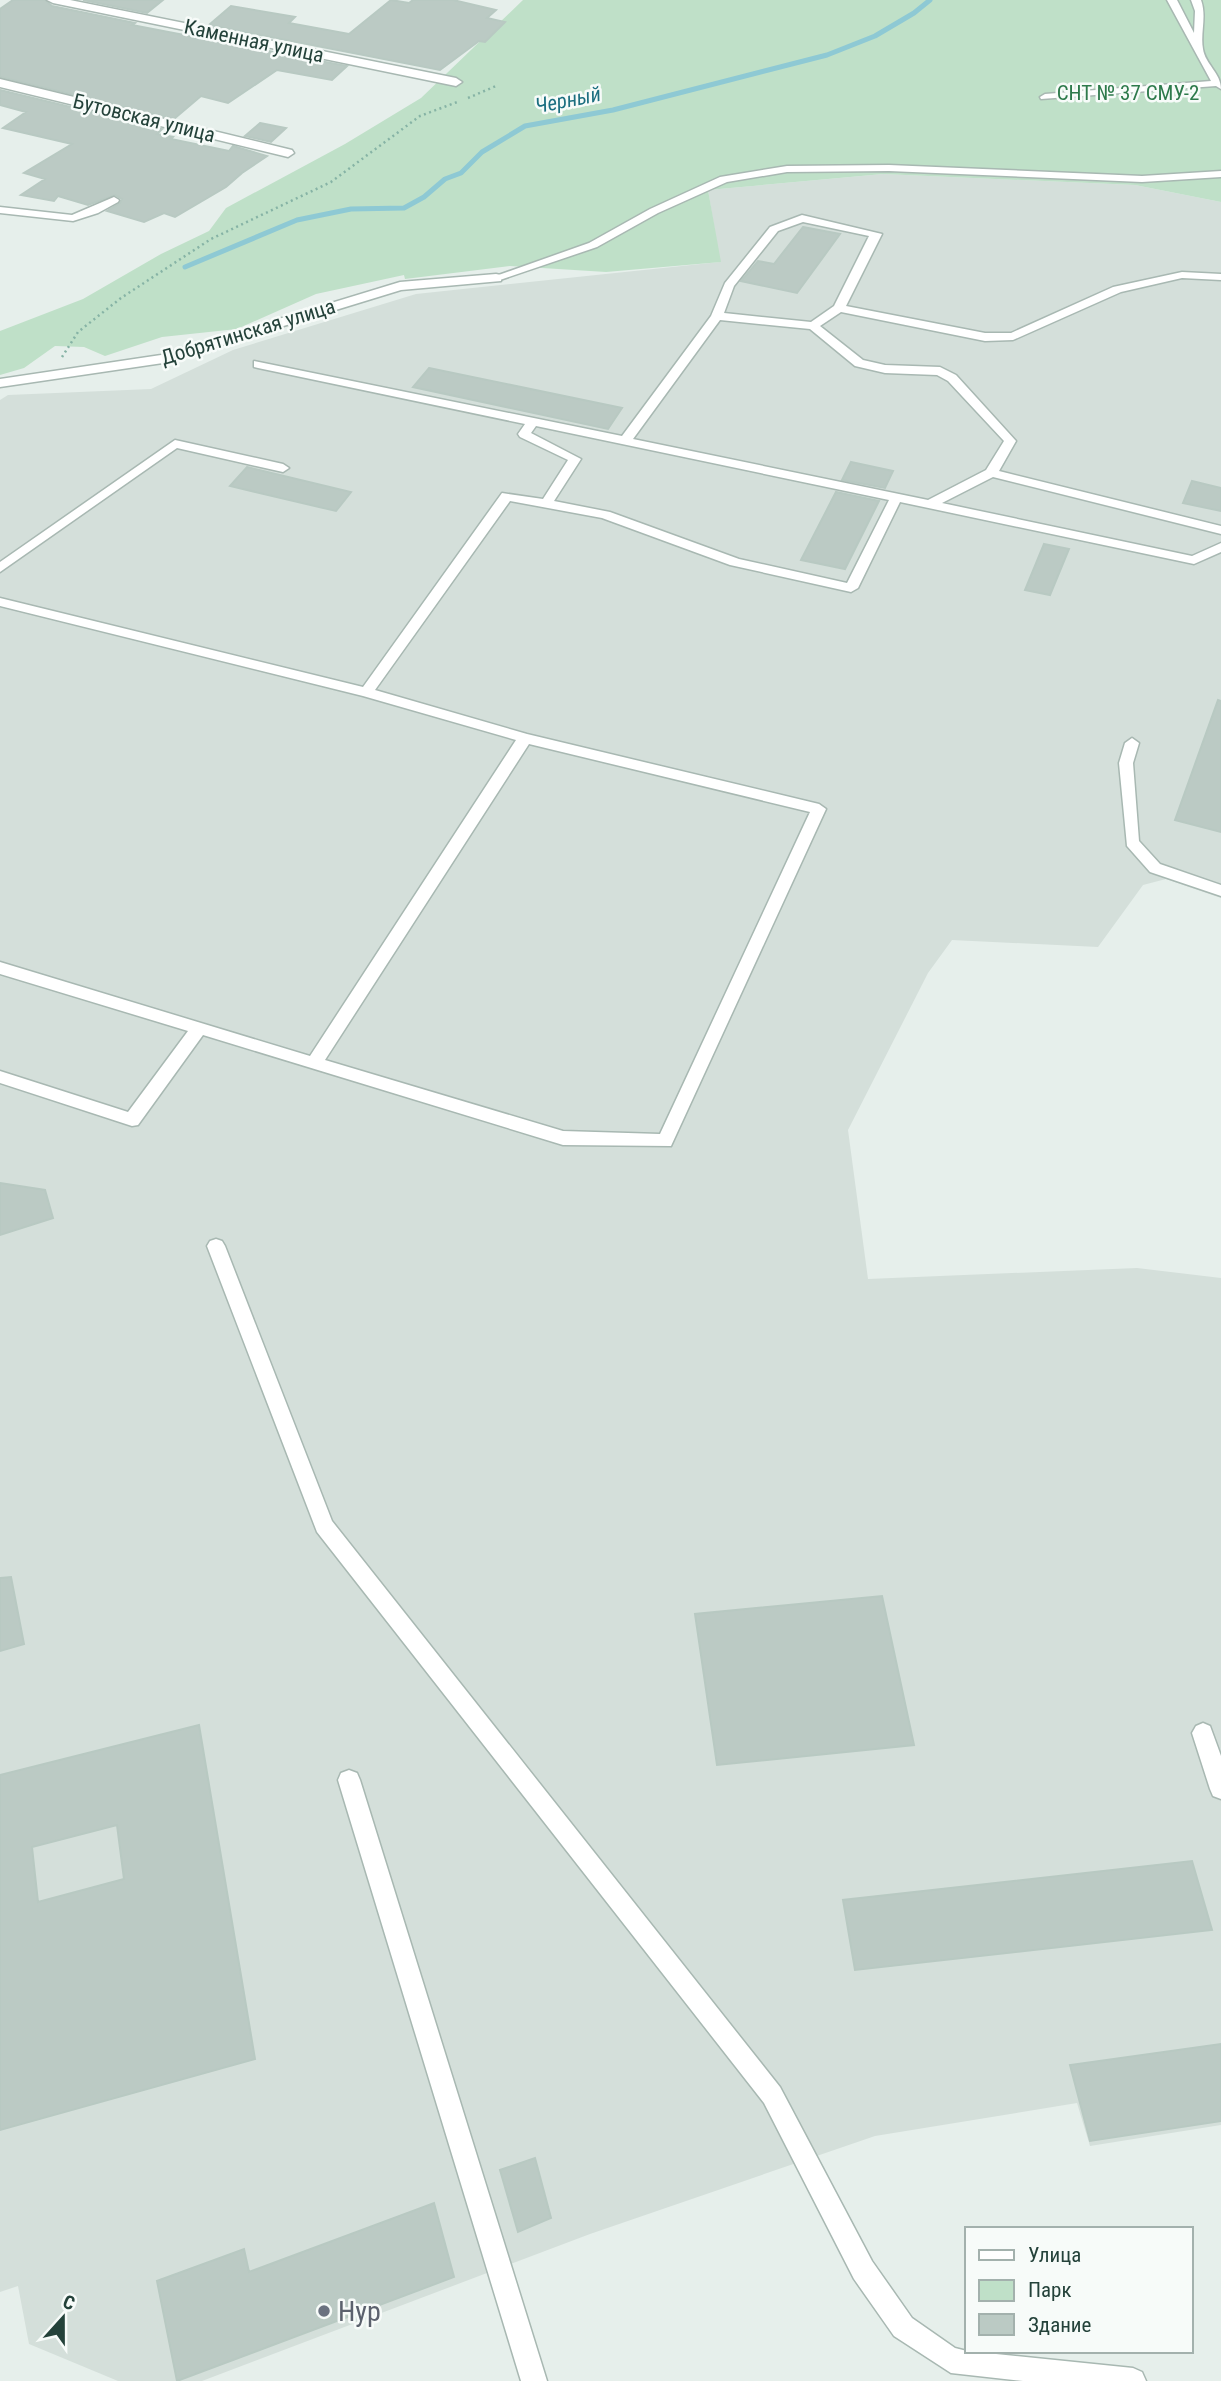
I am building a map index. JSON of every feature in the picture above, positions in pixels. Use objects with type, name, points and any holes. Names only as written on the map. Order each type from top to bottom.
[{"type":"street","name":"Каменная улица","points":[[53,0],[456,82]]},
{"type":"street","name":"Бутовская улица","points":[[0,83],[288,153]]},
{"type":"street","name":"Добрятинская улица","points":[[0,383],[163,359],[400,286],[496,278]]},
{"type":"lane","points":[[1045,97],[1218,79],[1172,0]]},
{"type":"lane","points":[[1196,0],[1200,11],[1199,47]]},
{"type":"lane","points":[[496,278],[593,245],[654,211],[724,179],[787,169],[890,168],[1142,179],[1221,174]]},
{"type":"lane","points":[[0,210],[73,218],[114,200]]},
{"type":"lane","points":[[625,441],[717,316],[729,285],[774,229],[802,218],[876,234],[839,308],[813,326]]},
{"type":"lane","points":[[839,308],[985,337],[1013,336],[1117,289],[1182,275],[1221,277]]},
{"type":"lane","points":[[717,316],[813,326],[859,363],[885,369],[940,371],[952,378],[1010,441],[991,473],[929,505]]},
{"type":"lane","points":[[258,364],[1194,560],[1221,547]]},
{"type":"lane","points":[[533,422],[524,434],[575,459],[546,504]]},
{"type":"lane","points":[[0,568],[175,444],[284,468]]},
{"type":"lane","points":[[991,473],[1221,530]]},
{"type":"lane","points":[[366,692],[507,496],[606,515],[735,562],[851,588],[896,498]]},
{"type":"lane","points":[[0,602],[366,692],[525,738],[819,810],[665,1141],[563,1138],[198,1030],[0,968]]},
{"type":"lane","points":[[314,1063],[525,738]]},
{"type":"lane","points":[[1132,743],[1126,763],[1132,842],[1155,867],[1221,891]]},
{"type":"lane","points":[[0,1077],[132,1120],[198,1030]]},
{"type":"lane","points":[[216,1246],[324,1526],[772,2095],[863,2270],[903,2327],[951,2360],[1133,2381]]},
{"type":"lane","points":[[1203,1733],[1221,1789]]},
{"type":"lane","points":[[349,1780],[534,2381]]},
{"type":"path","points":[[51,375],[78,332],[121,298],[211,239],[331,182],[419,116],[496,86]]},
{"type":"shaded area","points":[[883,174],[1135,185],[1221,202],[1221,898],[1166,879],[1143,885],[1098,947],[952,940],[928,973],[848,1130],[868,1279],[1137,1268],[1221,1278],[1221,2125],[1090,2146],[1077,2103],[875,2136],[590,2234],[202,2381],[118,2381],[29,2344],[18,2286],[0,2292],[0,400],[8,395],[151,389],[233,350],[416,294],[720,262],[708,190]]},
{"type":"green space","name":"СНТ № 37 СМУ-2","points":[[523,0],[1221,0],[1221,202],[1135,185],[883,174],[708,190],[721,262],[606,272],[510,266],[405,279],[404,275],[316,294],[237,329],[162,337],[105,356],[84,347],[55,346],[24,368],[0,375],[0,331],[83,299],[161,254],[209,231],[226,208],[345,144],[421,98]]},
{"type":"building","points":[[13,0],[45,0],[52,6],[135,23],[132,25],[347,66],[332,80],[277,70],[228,103],[201,96],[174,119],[0,77],[0,9]]},
{"type":"building","points":[[83,0],[163,0],[147,13]]},
{"type":"building","points":[[391,0],[409,3],[413,0],[453,0],[496,10],[487,18],[505,22],[485,42],[479,41],[440,70],[209,25],[231,6],[295,17],[289,23],[349,34]]},
{"type":"building","points":[[0,90],[162,129],[157,134],[173,137],[171,139],[229,151],[233,146],[267,156],[226,187],[175,217],[164,213],[144,222],[107,211],[122,199],[115,195],[88,205],[58,196],[54,201],[21,195],[45,179],[24,173],[72,144],[3,128],[26,112],[0,105]]},
{"type":"building","points":[[260,123],[286,128],[271,142],[245,136]]},
{"type":"building","points":[[803,227],[840,234],[797,293],[741,281],[758,261],[774,264]]},
{"type":"building","points":[[429,368],[622,408],[608,429],[413,387]]},
{"type":"building","points":[[851,462],[893,471],[885,488],[842,480]]},
{"type":"building","points":[[247,467],[351,492],[336,511],[230,486]]},
{"type":"building","points":[[1192,481],[1221,488],[1221,511],[1183,503]]},
{"type":"building","points":[[836,492],[879,501],[845,569],[801,560]]},
{"type":"building","points":[[1044,544],[1069,549],[1050,595],[1025,590]]},
{"type":"building","points":[[1218,700],[1221,701],[1221,832],[1175,820]]},
{"type":"building","points":[[0,1183],[45,1190],[53,1218],[0,1235]]},
{"type":"building","points":[[11,1577],[24,1644],[0,1651],[0,1578]]},
{"type":"building","points":[[882,1596],[914,1745],[717,1765],[695,1614]]},
{"type":"building","points":[[199,1725],[255,2059],[0,2130],[0,1775]],"holes":[[[117,1825],[124,1879],[38,1902],[32,1847]]]},
{"type":"building","points":[[1192,1861],[1212,1930],[855,1970],[843,1900]]},
{"type":"building","points":[[1221,2044],[1221,2121],[1090,2141],[1070,2065]]},
{"type":"building","points":[[535,2158],[551,2218],[518,2232],[500,2170]]},
{"type":"building","points":[[434,2203],[454,2277],[177,2381],[157,2281],[244,2249],[249,2272]]},
{"type":"waterway","name":"Черный","points":[[185,267],[297,220],[351,209],[404,208],[424,197],[445,179],[461,173],[482,152],[525,126],[613,110],[827,55],[875,36],[914,13],[930,0]]},
{"type":"place","name":"Нур","points":[[324,2311]]}]
